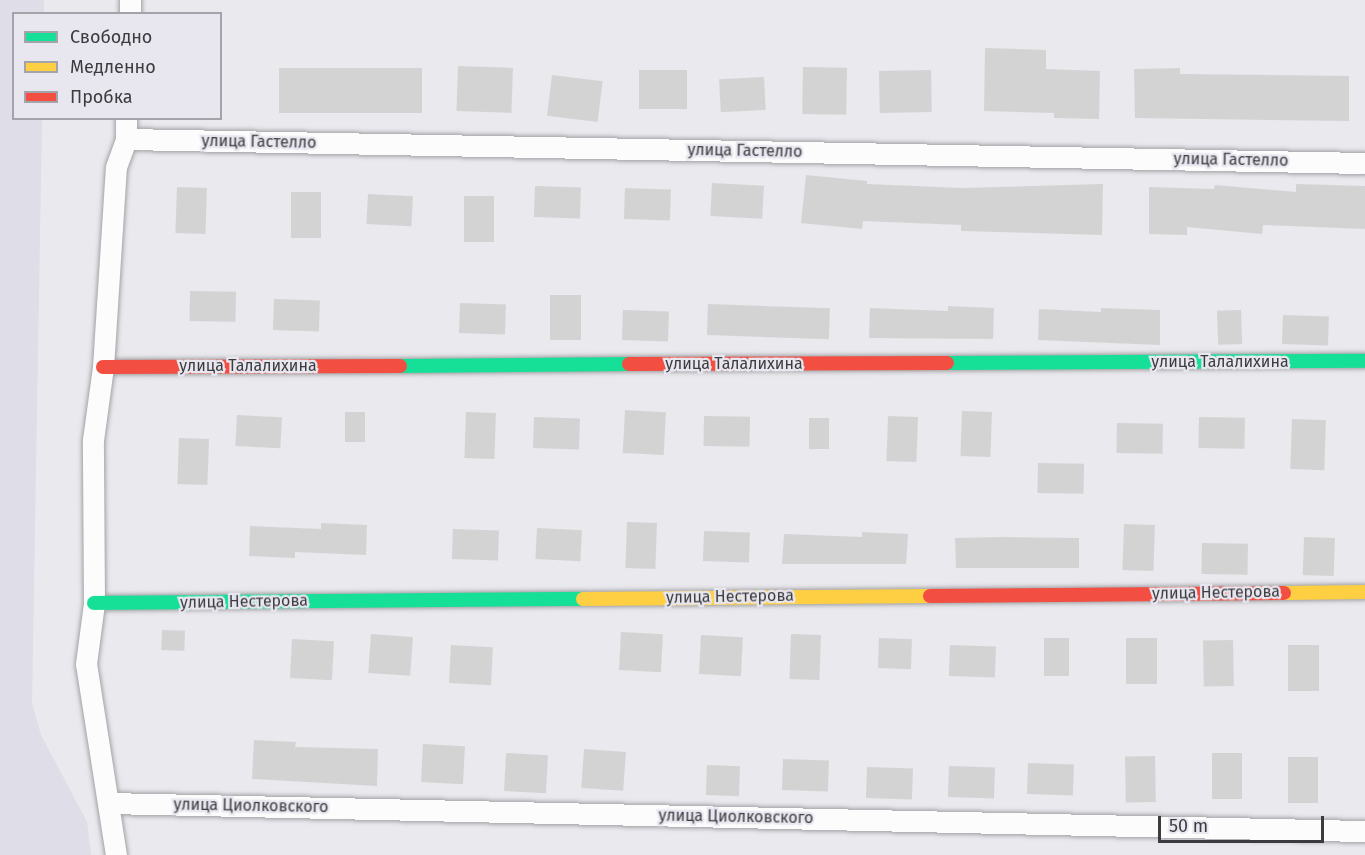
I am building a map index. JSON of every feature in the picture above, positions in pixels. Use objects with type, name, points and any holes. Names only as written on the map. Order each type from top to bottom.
[{"type":"street","name":"улица Гастелло","points":[[126,129],[1365,163]]},
{"type":"street","points":[[116,855],[86,664],[94,603],[93,440],[103,367],[116,167],[126,129]]},
{"type":"street","name":"улица Талалихина","points":[[103,367],[1365,361]]},
{"type":"street","name":"улица Нестерова","points":[[94,603],[1365,591]]},
{"type":"street","name":"улица Циолковского","points":[[108,803],[1365,831]]},
{"type":"shaded area","points":[[0,0],[44,0],[44,12],[12,12],[12,120],[42,120],[32,703],[41,735],[87,822],[91,855],[0,855]]},
{"type":"building","points":[[985,48],[1046,50],[1046,69],[1100,71],[1099,119],[1054,118],[1054,113],[984,111]]},
{"type":"building","points":[[458,66],[513,68],[511,113],[456,111]]},
{"type":"building","points":[[803,67],[847,68],[846,115],[802,114]]},
{"type":"building","points":[[279,68],[422,68],[422,113],[279,113]]},
{"type":"building","points":[[1180,68],[1180,74],[1349,76],[1349,121],[1135,118],[1134,69]]},
{"type":"building","points":[[639,70],[687,70],[687,109],[639,109]]},
{"type":"building","points":[[931,70],[932,112],[880,113],[879,71]]},
{"type":"building","points":[[552,75],[603,81],[598,122],[547,116]]},
{"type":"building","points":[[764,77],[766,110],[721,112],[719,79]]},
{"type":"building","points":[[806,175],[867,181],[867,184],[962,188],[1103,184],[1102,235],[961,231],[961,225],[863,221],[862,229],[801,223]]},
{"type":"building","points":[[712,183],[764,186],[762,219],[710,216]]},
{"type":"building","points":[[1296,184],[1365,186],[1365,229],[1263,225],[1262,234],[1187,227],[1187,235],[1149,234],[1149,187],[1214,189],[1215,185],[1296,192]]},
{"type":"building","points":[[535,186],[581,188],[580,219],[534,217]]},
{"type":"building","points":[[177,187],[207,188],[205,234],[175,233]]},
{"type":"building","points":[[625,188],[671,190],[670,221],[624,219]]},
{"type":"building","points":[[291,192],[321,192],[321,238],[291,238]]},
{"type":"building","points":[[368,194],[413,196],[411,226],[366,224]]},
{"type":"building","points":[[464,196],[494,196],[494,242],[464,242]]},
{"type":"building","points":[[190,291],[236,292],[235,322],[189,321]]},
{"type":"building","points":[[550,295],[581,295],[581,340],[550,340]]},
{"type":"building","points":[[274,299],[320,301],[319,332],[273,330]]},
{"type":"building","points":[[460,303],[506,305],[505,335],[459,333]]},
{"type":"building","points":[[708,304],[830,308],[829,339],[707,335]]},
{"type":"building","points":[[948,306],[994,308],[993,339],[869,338],[870,308],[948,311]]},
{"type":"building","points":[[1101,308],[1160,310],[1160,345],[1038,340],[1039,309],[1101,312]]},
{"type":"building","points":[[623,310],[669,312],[668,342],[622,340]]},
{"type":"building","points":[[1241,310],[1242,344],[1218,345],[1217,311]]},
{"type":"building","points":[[1283,315],[1329,317],[1328,346],[1282,344]]},
{"type":"building","points":[[625,410],[666,412],[664,455],[623,453]]},
{"type":"building","points":[[962,411],[992,412],[990,457],[960,456]]},
{"type":"building","points":[[345,412],[365,412],[365,442],[345,442]]},
{"type":"building","points":[[466,412],[496,413],[494,459],[464,458]]},
{"type":"building","points":[[237,415],[282,417],[280,448],[235,446]]},
{"type":"building","points":[[704,416],[750,417],[749,447],[703,446]]},
{"type":"building","points":[[888,416],[918,417],[916,462],[886,461]]},
{"type":"building","points":[[534,417],[580,419],[579,450],[533,448]]},
{"type":"building","points":[[1199,417],[1245,418],[1244,449],[1198,448]]},
{"type":"building","points":[[809,418],[829,418],[829,449],[809,449]]},
{"type":"building","points":[[1292,419],[1326,420],[1324,470],[1290,469]]},
{"type":"building","points":[[1117,423],[1163,424],[1162,454],[1116,453]]},
{"type":"building","points":[[179,438],[209,439],[207,485],[177,484]]},
{"type":"building","points":[[1038,463],[1084,464],[1083,494],[1037,493]]},
{"type":"building","points":[[627,522],[657,523],[655,569],[625,568]]},
{"type":"building","points":[[321,523],[367,525],[366,555],[295,552],[295,558],[249,556],[250,526],[321,529]]},
{"type":"building","points":[[1124,524],[1155,525],[1153,571],[1122,570]]},
{"type":"building","points":[[537,528],[582,530],[580,561],[535,559]]},
{"type":"building","points":[[453,529],[499,531],[498,561],[452,559]]},
{"type":"building","points":[[704,531],[750,533],[749,563],[703,561]]},
{"type":"building","points":[[862,532],[908,534],[906,564],[782,564],[784,534],[862,537]]},
{"type":"building","points":[[1304,537],[1335,538],[1334,576],[1303,575]]},
{"type":"building","points":[[955,538],[1079,538],[1079,568],[956,568]]},
{"type":"building","points":[[1202,543],[1248,544],[1247,575],[1201,574]]},
{"type":"building","points":[[162,630],[185,631],[184,651],[161,650]]},
{"type":"building","points":[[621,632],[663,634],[661,672],[619,670]]},
{"type":"building","points":[[371,634],[413,637],[410,676],[368,673]]},
{"type":"building","points":[[791,634],[821,635],[819,680],[789,679]]},
{"type":"building","points":[[701,635],[743,637],[741,676],[699,674]]},
{"type":"building","points":[[879,638],[912,639],[911,669],[878,668]]},
{"type":"building","points":[[1044,638],[1069,638],[1069,676],[1044,676]]},
{"type":"building","points":[[1126,638],[1157,638],[1157,684],[1126,684]]},
{"type":"building","points":[[292,639],[334,641],[332,680],[290,678]]},
{"type":"building","points":[[1233,640],[1234,686],[1204,687],[1203,641]]},
{"type":"building","points":[[451,645],[493,647],[491,685],[449,683]]},
{"type":"building","points":[[950,645],[996,647],[995,678],[949,676]]},
{"type":"building","points":[[1288,645],[1319,645],[1319,691],[1288,691]]},
{"type":"building","points":[[254,740],[296,742],[295,747],[378,749],[377,786],[252,779]]},
{"type":"building","points":[[423,744],[465,746],[463,784],[421,782]]},
{"type":"building","points":[[584,749],[626,752],[623,791],[581,788]]},
{"type":"building","points":[[506,753],[548,755],[546,793],[504,791]]},
{"type":"building","points":[[1212,753],[1242,753],[1242,799],[1212,799]]},
{"type":"building","points":[[1155,756],[1156,802],[1126,803],[1125,757]]},
{"type":"building","points":[[1288,757],[1318,757],[1318,803],[1288,803]]},
{"type":"building","points":[[783,759],[829,761],[828,792],[782,790]]},
{"type":"building","points":[[1028,763],[1074,765],[1073,796],[1027,794]]},
{"type":"building","points":[[707,765],[740,766],[739,796],[706,795]]},
{"type":"building","points":[[949,766],[995,768],[994,799],[948,797]]},
{"type":"building","points":[[867,767],[913,769],[912,800],[866,798]]},
{"type":"traffic: fast","points":[[947,363],[1365,361]]},
{"type":"traffic: fast","points":[[400,366],[629,364]]},
{"type":"traffic: fast","points":[[94,603],[583,599]]},
{"type":"traffic: slow","points":[[1284,593],[1365,592]]},
{"type":"traffic: slow","points":[[583,599],[930,596]]},
{"type":"traffic: jam","points":[[629,364],[947,363]]},
{"type":"traffic: jam","points":[[103,367],[400,366]]},
{"type":"traffic: jam","points":[[930,596],[1284,593]]}]
